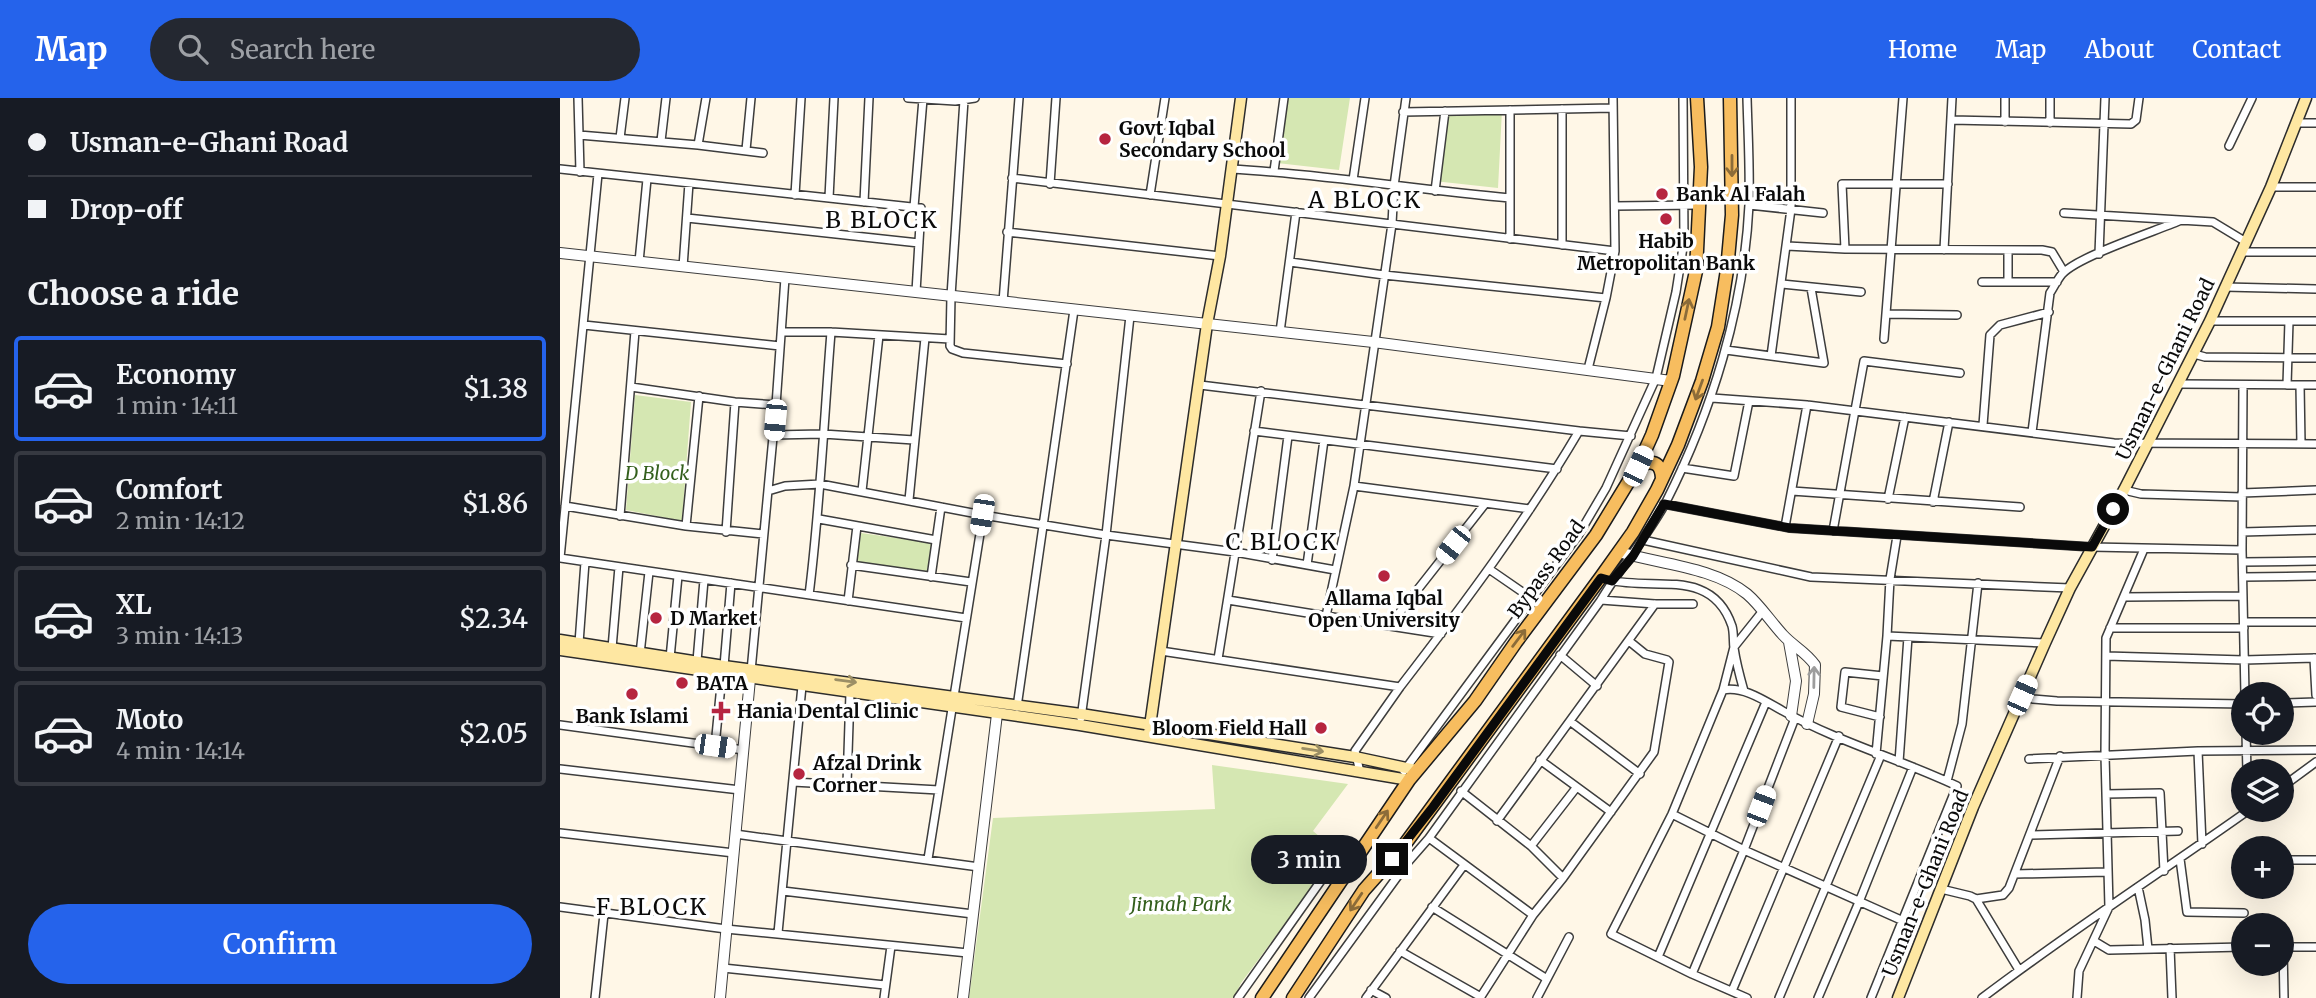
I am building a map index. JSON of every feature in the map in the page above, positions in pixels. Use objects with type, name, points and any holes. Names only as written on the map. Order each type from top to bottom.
[{"type":"main road","points":[[1149,731],[1241,98]]},
{"type":"main road","name":"Bypass Road","points":[[1262,998],[1358,855],[1407,774],[1475,701],[1596,535],[1638,466],[1671,381],[1696,271],[1701,167],[1698,98]]},
{"type":"main road","points":[[1296,997],[1364,890],[1454,793],[1606,579],[1662,478],[1702,381],[1718,327],[1732,215],[1730,98]]},
{"type":"main road","name":"Usman-e-Ghani Road","points":[[1898,998],[2045,643],[2070,588],[2148,445],[2210,321],[2271,187],[2306,98]]},
{"type":"main road","points":[[1648,443],[1652,454],[1658,459],[1665,460],[1673,455]]},
{"type":"main road","points":[[1638,466],[1656,463],[1662,478]]},
{"type":"main road","points":[[560,640],[723,670],[1149,731],[1360,772],[1407,774]]},
{"type":"main road","points":[[560,650],[697,661],[723,670]]},
{"type":"main road","points":[[750,674],[850,693],[952,701],[997,714],[1017,711]]},
{"type":"main road","points":[[1149,731],[1355,757],[1407,774]]},
{"type":"street","points":[[578,98],[580,172]]},
{"type":"street","points":[[620,138],[625,98]]},
{"type":"street","points":[[661,141],[666,98]]},
{"type":"street","points":[[698,145],[706,98]]},
{"type":"street","points":[[746,150],[751,98]]},
{"type":"street","points":[[795,195],[801,98]]},
{"type":"street","points":[[829,198],[834,98]]},
{"type":"street","points":[[864,202],[869,98]]},
{"type":"street","points":[[908,98],[975,98]]},
{"type":"street","points":[[1003,302],[1019,98]]},
{"type":"street","points":[[1050,184],[1056,98]]},
{"type":"street","points":[[1150,195],[1164,98]]},
{"type":"street","points":[[1274,171],[1284,98]]},
{"type":"street","points":[[1353,180],[1365,98]]},
{"type":"street","points":[[1326,616],[1361,444],[1373,342],[1392,225],[1394,186],[1406,98]]},
{"type":"street","points":[[1588,369],[1615,251],[1613,98]]},
{"type":"street","points":[[1407,774],[1579,534],[1606,488],[1656,378],[1682,261],[1685,205],[1683,98]]},
{"type":"street","points":[[1308,998],[1408,862],[1429,838],[1454,793],[1601,600],[1606,579],[1633,556],[1682,468],[1712,398],[1726,350],[1738,290],[1749,205],[1747,98]]},
{"type":"street","points":[[1771,356],[1791,209],[1791,98]]},
{"type":"street","points":[[1884,339],[1903,98]]},
{"type":"street","points":[[1944,250],[1952,98]]},
{"type":"street","points":[[2005,98],[2005,122]]},
{"type":"street","points":[[2050,98],[2050,123]]},
{"type":"street","points":[[2099,254],[2105,98]]},
{"type":"street","points":[[1951,120],[2134,123],[2139,98]]},
{"type":"street","points":[[2229,146],[2252,98]]},
{"type":"street","points":[[915,207],[923,99]]},
{"type":"street","points":[[964,100],[951,296],[952,349],[956,352],[1066,364]]},
{"type":"street","points":[[1404,112],[1613,108]]},
{"type":"street","points":[[1562,109],[1562,245]]},
{"type":"street","points":[[1510,110],[1510,239]]},
{"type":"street","points":[[1435,191],[1445,111]]},
{"type":"street","points":[[2296,123],[2316,123]]},
{"type":"street","points":[[579,135],[764,153]]},
{"type":"street","points":[[1231,169],[1274,171],[1510,198]]},
{"type":"street","points":[[560,170],[921,208],[916,292]]},
{"type":"street","points":[[598,174],[560,558],[966,618]]},
{"type":"street","points":[[1012,178],[1615,251]]},
{"type":"street","points":[[639,262],[647,179]]},
{"type":"street","points":[[683,267],[689,183]]},
{"type":"street","points":[[1845,249],[1842,184],[1948,184]]},
{"type":"street","points":[[2271,187],[2316,187]]},
{"type":"street","points":[[1615,206],[1699,205]]},
{"type":"street","points":[[1749,205],[1822,213]]},
{"type":"street","points":[[1279,332],[1296,212]]},
{"type":"street","points":[[2064,213],[2213,222],[2244,247],[2316,252]]},
{"type":"street","points":[[687,218],[919,243]]},
{"type":"street","points":[[2032,432],[2050,293],[2056,282],[2064,272],[2099,254],[2179,221]]},
{"type":"street","points":[[1007,232],[1220,256]]},
{"type":"street","points":[[1787,246],[2052,252],[2064,272]]},
{"type":"street","points":[[2008,250],[2008,282]]},
{"type":"street","points":[[560,253],[1373,342],[1671,381]]},
{"type":"street","points":[[1290,262],[1384,275],[1606,298]]},
{"type":"street","points":[[720,998],[776,405],[785,278]]},
{"type":"street","points":[[1982,282],[2056,282]]},
{"type":"street","points":[[1782,284],[1861,292]]},
{"type":"street","points":[[2225,287],[2316,289]]},
{"type":"street","points":[[1726,350],[1824,363],[1811,288]]},
{"type":"street","points":[[1017,711],[1074,310]]},
{"type":"street","points":[[1983,425],[1990,335],[2000,326],[2049,312]]},
{"type":"street","points":[[1886,314],[1957,315]]},
{"type":"street","points":[[1081,720],[1106,535],[1130,316]]},
{"type":"street","points":[[2210,321],[2316,321]]},
{"type":"street","points":[[2287,386],[2289,321]]},
{"type":"street","points":[[584,325],[780,346]]},
{"type":"street","points":[[620,516],[635,331]]},
{"type":"street","points":[[782,332],[950,339]]},
{"type":"street","points":[[809,595],[819,519],[822,434],[831,332]]},
{"type":"street","points":[[862,491],[879,335]]},
{"type":"street","points":[[909,500],[925,338]]},
{"type":"street","points":[[2194,354],[2205,357],[2316,358]]},
{"type":"street","points":[[1833,531],[1864,361],[1960,373]]},
{"type":"street","points":[[2179,384],[2316,385]]},
{"type":"street","points":[[1200,385],[1631,436]]},
{"type":"street","points":[[2243,385],[2245,682]]},
{"type":"street","points":[[2300,385],[2301,444]]},
{"type":"street","points":[[631,387],[776,405]]},
{"type":"street","points":[[1218,659],[1261,391]]},
{"type":"street","points":[[686,526],[699,396]]},
{"type":"street","points":[[1712,398],[1807,405],[2114,443],[2316,444]]},
{"type":"street","points":[[1682,468],[1734,477],[1749,401]]},
{"type":"street","points":[[726,532],[735,402]]},
{"type":"street","points":[[1785,527],[1807,405]]},
{"type":"street","points":[[1888,499],[1905,417]]},
{"type":"street","points":[[1933,502],[1949,422]]},
{"type":"street","points":[[1254,431],[1557,469]]},
{"type":"street","points":[[1360,772],[1355,751],[1489,569],[1557,469],[1579,431]]},
{"type":"street","points":[[773,435],[868,435],[914,440]]},
{"type":"street","points":[[1272,560],[1287,436]]},
{"type":"street","points":[[1307,565],[1324,440]]},
{"type":"street","points":[[768,491],[785,486],[820,484],[982,515],[1234,552],[1335,570]]},
{"type":"street","points":[[1354,486],[1530,509]]},
{"type":"street","points":[[2124,490],[2141,494],[2242,495],[2316,489]]},
{"type":"street","points":[[1792,491],[2020,507]]},
{"type":"street","points":[[1389,626],[1485,504]]},
{"type":"street","points":[[1664,504],[1785,527],[1833,531],[2092,547],[2242,550]]},
{"type":"street","points":[[565,506],[726,532],[763,534]]},
{"type":"street","points":[[931,577],[942,507]]},
{"type":"street","points":[[928,859],[982,515]]},
{"type":"street","points":[[819,519],[936,540]]},
{"type":"street","points":[[848,601],[857,527]]},
{"type":"street","points":[[2242,532],[2316,530]]},
{"type":"street","points":[[1779,998],[1879,754],[1890,579],[1897,536]]},
{"type":"street","points":[[1643,540],[1811,577],[2070,588]]},
{"type":"street","points":[[2077,998],[2079,971],[2109,907],[2105,755],[2106,638],[2144,549]]},
{"type":"street","points":[[1619,552],[1709,574],[1727,581],[1749,596],[1789,641],[1810,659],[1816,670],[1807,723]]},
{"type":"street","points":[[2242,562],[2316,561]]},
{"type":"street","points":[[579,643],[585,562]]},
{"type":"street","points":[[851,565],[971,582]]},
{"type":"street","points":[[612,648],[619,567]]},
{"type":"street","points":[[1489,569],[1531,598]]},
{"type":"street","points":[[640,656],[649,572]]},
{"type":"street","points":[[670,658],[678,576]]},
{"type":"street","points":[[2243,577],[2316,576]]},
{"type":"street","points":[[1606,579],[1683,585],[1713,594],[1733,628],[1734,647],[1744,691]]},
{"type":"street","points":[[697,661],[704,580]]},
{"type":"street","points":[[715,746],[731,583]]},
{"type":"street","points":[[1947,781],[1962,724],[1978,583]]},
{"type":"street","points":[[2124,597],[2243,596]]},
{"type":"street","points":[[1228,600],[1441,634]]},
{"type":"street","points":[[1601,600],[1693,604]]},
{"type":"street","points":[[1497,821],[1654,604]]},
{"type":"street","points":[[1747,998],[1611,934],[1672,814],[1723,690],[1734,647],[1762,612]]},
{"type":"street","points":[[2110,628],[2316,622]]},
{"type":"street","points":[[1887,636],[2045,643]]},
{"type":"street","points":[[1899,762],[1908,637]]},
{"type":"street","points":[[1400,951],[1480,997],[1533,915],[1654,752],[1669,662],[1645,654],[1629,641]]},
{"type":"street","points":[[1692,974],[1744,850],[1793,717],[1796,681],[1789,641]]},
{"type":"street","points":[[1161,651],[1401,687]]},
{"type":"street","points":[[1560,655],[1597,686]]},
{"type":"street","points":[[2106,656],[2244,660],[2315,658],[2316,695]]},
{"type":"street","points":[[1880,717],[1841,708],[1844,672],[1883,676]]},
{"type":"street","points":[[778,933],[802,686]]},
{"type":"street","points":[[1723,690],[1731,688],[1744,691],[1793,717],[1957,786],[1871,998]]},
{"type":"street","points":[[847,784],[850,693]]},
{"type":"street","points":[[2022,695],[2057,702],[2231,704]]},
{"type":"street","points":[[1658,957],[1766,702]]},
{"type":"street","points":[[2294,703],[2316,702]]},
{"type":"street","points":[[963,998],[997,714]]},
{"type":"street","points":[[1570,722],[1640,774]]},
{"type":"street","points":[[560,725],[744,750]]},
{"type":"street","points":[[1732,991],[1839,736]]},
{"type":"street","points":[[2247,745],[2247,759]]},
{"type":"street","points":[[2029,759],[2198,751],[2316,750]]},
{"type":"street","points":[[2198,751],[2202,844]]},
{"type":"street","points":[[1976,899],[2003,895],[2031,835],[2060,756]]},
{"type":"street","points":[[1540,760],[1611,812]]},
{"type":"street","points":[[2294,778],[2316,762]]},
{"type":"street","points":[[1818,998],[1913,767]]},
{"type":"street","points":[[560,769],[740,790]]},
{"type":"street","points":[[793,782],[939,790]]},
{"type":"street","points":[[1531,846],[1576,788]]},
{"type":"street","points":[[1454,793],[1531,846],[1563,878]]},
{"type":"street","points":[[2106,794],[2160,793],[2164,870]]},
{"type":"street","points":[[1672,814],[1744,850],[1901,920]]},
{"type":"street","points":[[1983,998],[2019,970],[2232,822]]},
{"type":"street","points":[[2031,835],[2178,831]]},
{"type":"street","points":[[560,833],[734,853]]},
{"type":"street","points":[[735,834],[979,867]]},
{"type":"street","points":[[1429,838],[1533,915]]},
{"type":"street","points":[[1238,998],[1337,858],[1348,848],[1358,855]]},
{"type":"street","points":[[2180,859],[2187,912],[2244,913]]},
{"type":"street","points":[[2294,860],[2316,860]]},
{"type":"street","points":[[1366,998],[1464,865]]},
{"type":"street","points":[[2015,874],[2107,872]]},
{"type":"street","points":[[2138,887],[2148,948]]},
{"type":"street","points":[[1941,889],[1976,899],[2019,970]]},
{"type":"street","points":[[783,891],[973,914]]},
{"type":"street","points":[[560,907],[726,929],[968,954]]},
{"type":"street","points":[[1432,907],[1547,979]]},
{"type":"street","points":[[595,998],[604,914]]},
{"type":"street","points":[[1537,998],[1569,937]]},
{"type":"street","points":[[2094,942],[2109,950],[2231,947]]},
{"type":"street","points":[[884,998],[891,946]]},
{"type":"street","points":[[2294,947],[2316,947]]},
{"type":"street","points":[[2170,948],[2172,998]]},
{"type":"street","points":[[723,968],[885,985]]},
{"type":"street","points":[[2283,976],[2284,998]]},
{"type":"street","points":[[1371,990],[1386,998]]},
{"type":"green space","points":[[1284,98],[1350,98],[1339,170],[1277,163]]},
{"type":"green space","points":[[1502,110],[1498,188],[1434,181],[1442,111]]},
{"type":"green space","name":"D Block","points":[[635,395],[691,402],[682,521],[626,510]]},
{"type":"green space","points":[[861,533],[932,543],[927,572],[857,562]]},
{"type":"green space","name":"Jinnah Park","points":[[1212,765],[1348,784],[1313,831],[1338,852],[1241,983],[1234,998],[969,998],[993,818],[1215,809]]},
{"type":"place","name":"Govt Iqbal Secondary School","points":[[1105,139]]},
{"type":"place","name":"Bank Al Falah","points":[[1662,194]]},
{"type":"place","name":"Habib Metropolitan Bank","points":[[1666,219]]},
{"type":"place","name":"Allama Iqbal Open University","points":[[1384,576]]},
{"type":"place","name":"D Market","points":[[656,618]]},
{"type":"place","name":"BATA","points":[[682,683]]},
{"type":"place","name":"Bank Islami","points":[[632,694]]},
{"type":"place","name":"Hania Dental Clinic","points":[[721,711]]},
{"type":"place","name":"Bloom Field Hall","points":[[1321,728]]},
{"type":"place","name":"Afzal Drink Corner","points":[[799,774]]},
{"type":"district","name":"A BLOCK","points":[[1365,199]]},
{"type":"district","name":"B BLOCK","points":[[882,219]]},
{"type":"district","name":"C BLOCK","points":[[1282,541]]},
{"type":"district","name":"F BLOCK","points":[[652,906]]},
{"type":"route","points":[[1392,859],[1601,578],[1612,581],[1633,556],[1664,504],[1790,528],[2092,547],[2113,509]]}]
